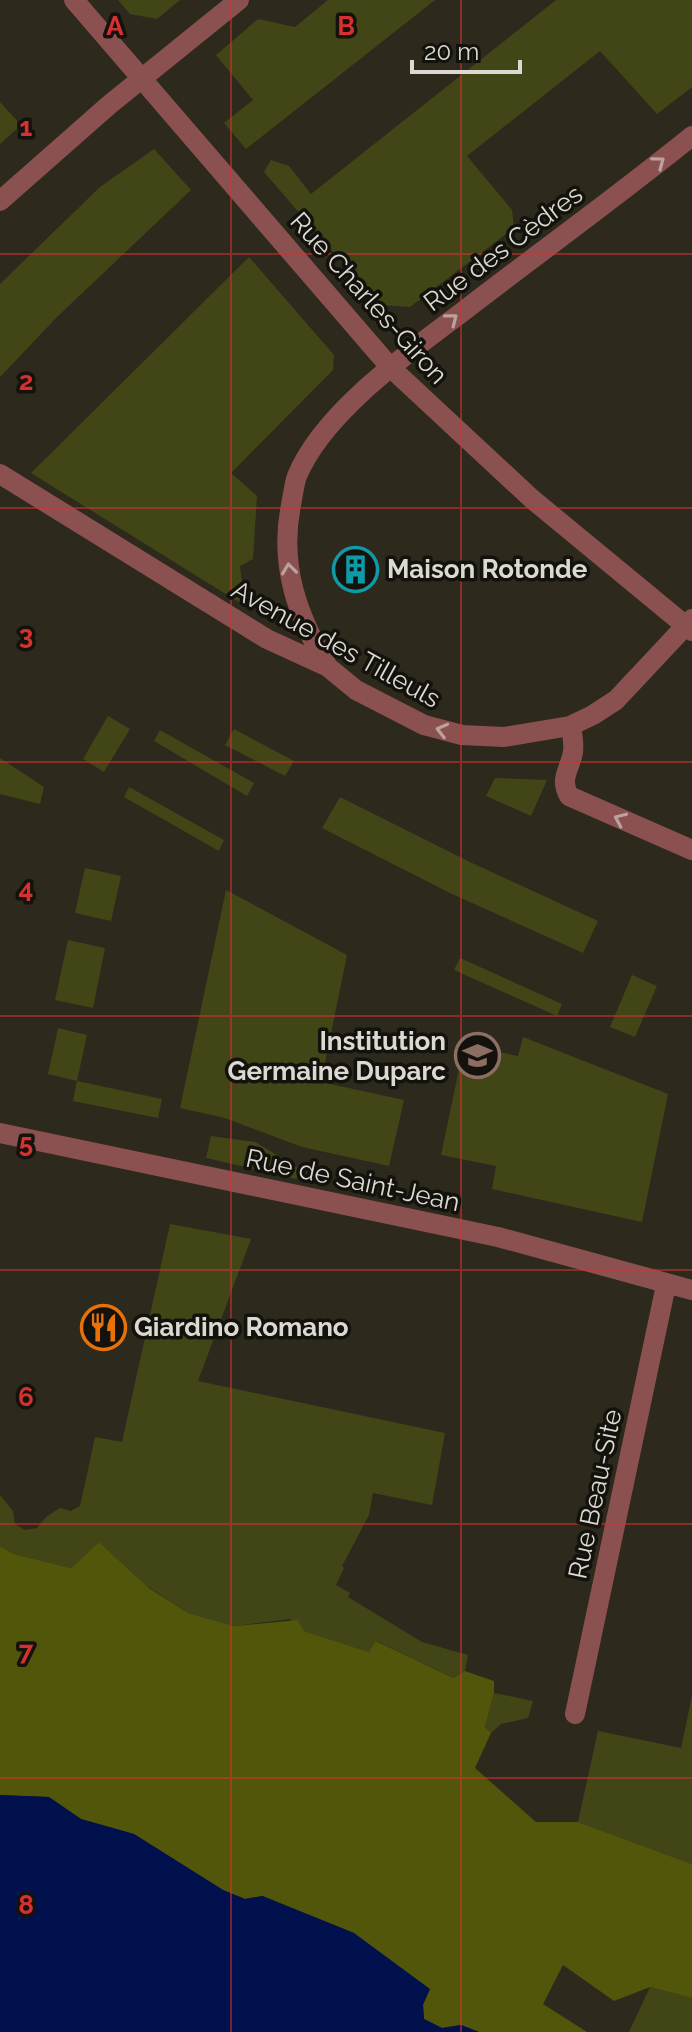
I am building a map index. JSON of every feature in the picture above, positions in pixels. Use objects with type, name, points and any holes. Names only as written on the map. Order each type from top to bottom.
[{"type":"street","name":"Rue Charles-Giron","points":[[74,0],[390,367],[532,499],[690,625]]},
{"type":"street","points":[[0,201],[141,79],[239,0]]},
{"type":"street","name":"Rue des Cèdres","points":[[328,667],[311,639],[290,581],[286,544],[297,477],[315,445],[336,419],[390,367],[692,136]]},
{"type":"street","name":"Avenue des Tilleuls","points":[[0,474],[267,639],[328,667],[356,690],[424,725],[462,735],[504,737],[570,726],[593,715],[616,700],[690,625]]},
{"type":"street","points":[[570,726],[574,741],[572,756],[563,777],[569,796],[692,850]]},
{"type":"street","name":"Rue de Saint-Jean","points":[[0,1133],[498,1237],[692,1290]]},
{"type":"street","name":"Rue Beau-Site","points":[[575,1714],[666,1285]]},
{"type":"green space","points":[[118,0],[180,0],[157,19],[130,14]]},
{"type":"green space","points":[[328,0],[435,0],[246,149],[224,123],[253,100],[216,55],[258,19],[295,27]]},
{"type":"green space","points":[[556,0],[692,0],[692,87],[657,114],[600,51],[467,156],[512,210],[514,228],[410,307],[379,305],[264,172],[271,160],[289,166],[311,194]]},
{"type":"green space","points":[[0,102],[21,125],[0,144]]},
{"type":"green space","points":[[154,149],[191,190],[57,317],[0,377],[0,284],[100,187]]},
{"type":"green space","points":[[249,257],[334,355],[333,370],[231,473],[257,496],[253,559],[240,566],[245,606],[31,473]]},
{"type":"green space","points":[[108,716],[130,729],[104,772],[83,759]]},
{"type":"green space","points":[[234,729],[294,761],[285,776],[225,745]]},
{"type":"green space","points":[[160,730],[254,783],[247,796],[154,741]]},
{"type":"green space","points":[[0,758],[44,787],[40,804],[0,794]]},
{"type":"green space","points":[[495,778],[547,780],[531,816],[486,796]]},
{"type":"green space","points":[[129,787],[224,840],[219,851],[124,797]]},
{"type":"green space","points":[[340,797],[598,921],[583,953],[452,894],[322,828]]},
{"type":"green space","points":[[85,868],[121,876],[111,921],[75,913]]},
{"type":"green space","points":[[226,890],[347,955],[321,1082],[404,1100],[389,1166],[302,1147],[225,1118],[180,1108]]},
{"type":"green space","points":[[68,940],[105,948],[93,1008],[55,1000]]},
{"type":"green space","points":[[460,958],[562,1004],[557,1016],[454,970]]},
{"type":"green space","points":[[632,975],[657,986],[635,1037],[610,1027]]},
{"type":"green space","points":[[58,1028],[87,1035],[77,1081],[48,1074]]},
{"type":"green space","points":[[523,1037],[668,1094],[642,1222],[492,1189],[496,1166],[441,1155],[464,1045],[518,1056]]},
{"type":"green space","points":[[77,1081],[162,1099],[158,1118],[73,1101]]},
{"type":"green space","points":[[211,1136],[255,1142],[299,1168],[297,1179],[206,1158]]},
{"type":"green space","points":[[170,1224],[251,1239],[198,1381],[445,1433],[432,1505],[373,1493],[369,1515],[342,1566],[344,1568],[336,1585],[350,1593],[348,1597],[422,1642],[468,1655],[465,1671],[453,1678],[377,1641],[369,1652],[304,1631],[290,1619],[234,1626],[188,1613],[147,1586],[99,1542],[71,1568],[14,1554],[0,1546],[0,1495],[13,1511],[15,1524],[25,1530],[37,1528],[60,1508],[71,1511],[80,1506],[95,1437],[122,1442]]},
{"type":"green space","points":[[494,1693],[533,1701],[528,1718],[501,1724],[491,1733],[485,1727]]},
{"type":"green space","points":[[692,1696],[692,1864],[578,1822],[598,1731],[681,1748]]},
{"type":"green space","points":[[650,1987],[692,1998],[692,2032],[629,2032]]},
{"type":"shaded area","points":[[99,1542],[149,1588],[188,1613],[234,1626],[298,1620],[304,1631],[369,1652],[376,1641],[453,1678],[465,1671],[494,1681],[485,1727],[491,1733],[475,1768],[536,1822],[578,1822],[692,1864],[692,1998],[650,1987],[614,2001],[563,1965],[543,2004],[587,2032],[479,2032],[461,2025],[442,2028],[424,2019],[423,2005],[354,1933],[263,1896],[245,1899],[223,1890],[134,1834],[81,1819],[49,1797],[0,1795],[0,1546],[14,1554],[71,1568]]},
{"type":"shaded area","points":[[0,1795],[49,1797],[81,1819],[134,1834],[223,1890],[245,1899],[262,1896],[354,1933],[430,1989],[423,2005],[424,2019],[442,2028],[461,2025],[479,2032],[0,2032]]},
{"type":"place","name":"Maison Rotonde","points":[[356,569]]},
{"type":"place","name":"Institution Germaine Duparc","points":[[477,1056]]},
{"type":"place","name":"Giardino Romano","points":[[103,1327]]}]
